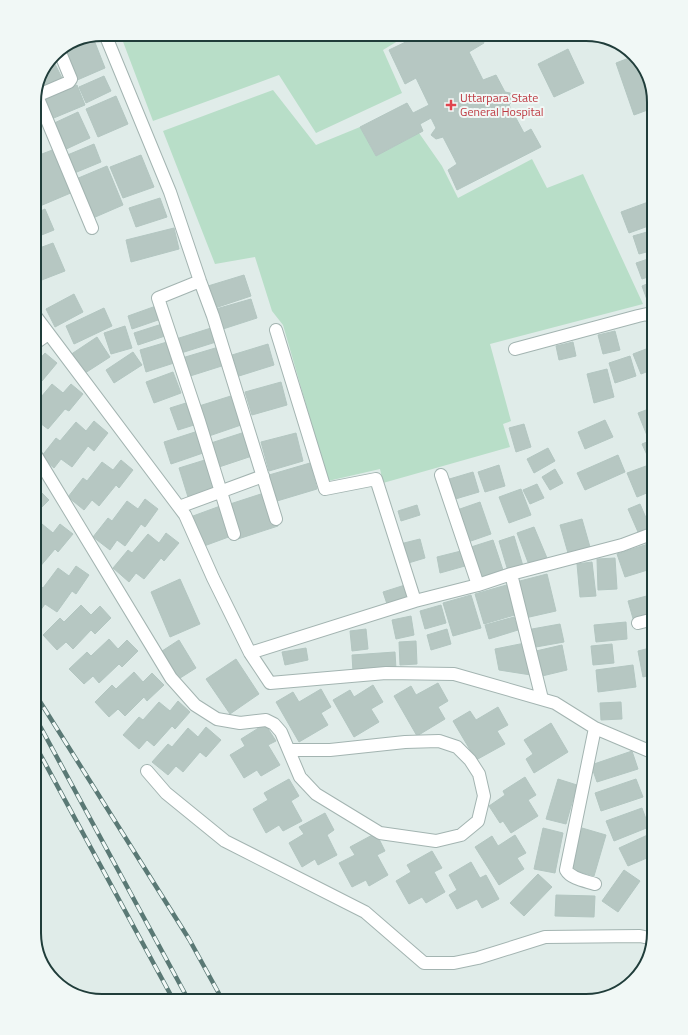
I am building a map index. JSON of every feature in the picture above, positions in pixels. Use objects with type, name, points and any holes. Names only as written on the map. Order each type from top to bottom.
[{"type":"street","points":[[108,41],[170,192],[213,316],[276,519]]},
{"type":"street","points":[[42,94],[69,82],[71,79],[62,57]]},
{"type":"street","points":[[41,108],[92,228]]},
{"type":"street","points":[[200,281],[158,298],[199,421],[234,534]]},
{"type":"street","points":[[515,349],[647,314]]},
{"type":"street","points":[[41,324],[185,515],[213,578],[250,653],[270,683],[386,673],[454,674],[554,703],[595,728],[647,750]]},
{"type":"street","points":[[276,330],[325,489],[376,479],[415,601]]},
{"type":"street","points":[[41,339],[48,334]]},
{"type":"street","points":[[41,464],[171,678],[195,705],[217,719],[240,723],[266,720],[274,724],[281,732],[300,776],[316,794],[380,833],[436,841],[461,835],[478,820],[484,796],[479,774],[470,760],[457,747],[439,741],[405,742],[330,750],[289,750]]},
{"type":"street","points":[[441,475],[478,585]]},
{"type":"street","points":[[179,507],[263,476]]},
{"type":"street","points":[[250,653],[415,601],[622,545],[647,536]]},
{"type":"street","points":[[511,574],[542,699]]},
{"type":"street","points":[[638,623],[647,621]]},
{"type":"street","points":[[595,728],[566,870],[572,876],[595,884]]},
{"type":"street","points":[[147,771],[166,793],[225,841],[365,912],[424,963],[454,963],[478,958],[544,937],[640,936],[646,938]]},
{"type":"green space","points":[[123,41],[398,41],[383,50],[402,93],[316,133],[279,75],[153,121]]},
{"type":"green space","points":[[273,90],[316,145],[360,127],[376,156],[419,133],[442,166],[458,198],[532,159],[547,188],[583,174],[643,304],[490,344],[511,421],[503,424],[510,447],[383,483],[380,469],[328,481],[283,325],[272,311],[255,257],[215,264],[163,131]]},
{"type":"building","points":[[408,41],[483,41],[484,43],[469,52],[483,80],[496,75],[505,92],[514,96],[514,99],[509,105],[524,133],[531,129],[541,147],[457,190],[448,170],[457,164],[443,137],[436,139],[431,135],[436,128],[431,118],[420,124],[423,131],[376,156],[360,127],[407,103],[413,113],[429,105],[416,78],[405,84],[389,50]]},
{"type":"building","points":[[95,42],[105,68],[75,81],[64,55],[69,50]]},
{"type":"building","points":[[568,49],[584,83],[554,97],[538,64]]},
{"type":"building","points":[[628,58],[639,71],[645,86],[647,110],[634,115],[616,63]]},
{"type":"building","points":[[55,64],[62,78],[43,88],[46,78]]},
{"type":"building","points":[[104,76],[111,91],[86,103],[79,87]]},
{"type":"building","points":[[77,85],[85,105],[49,120],[41,101]]},
{"type":"building","points":[[116,96],[128,124],[98,137],[86,109]]},
{"type":"building","points":[[78,112],[90,138],[62,151],[50,125]]},
{"type":"building","points":[[94,144],[101,162],[72,174],[65,156]]},
{"type":"building","points":[[55,149],[73,192],[41,206],[41,154]]},
{"type":"building","points":[[141,155],[154,187],[123,198],[110,167]]},
{"type":"building","points":[[107,166],[123,205],[93,218],[76,179]]},
{"type":"building","points":[[160,198],[167,217],[136,227],[129,208]]},
{"type":"building","points":[[647,202],[647,227],[629,233],[621,212]]},
{"type":"building","points":[[45,209],[54,230],[41,235],[41,211]]},
{"type":"building","points":[[174,228],[179,249],[131,262],[126,240]]},
{"type":"building","points":[[647,232],[647,252],[639,254],[633,236]]},
{"type":"building","points":[[53,243],[65,271],[41,280],[41,247]]},
{"type":"building","points":[[647,259],[647,277],[642,279],[636,263]]},
{"type":"building","points":[[244,275],[251,296],[215,308],[208,286]]},
{"type":"building","points":[[647,284],[647,300],[642,286]]},
{"type":"building","points":[[74,294],[83,312],[55,327],[46,309]]},
{"type":"building","points":[[251,299],[257,318],[223,329],[216,309]]},
{"type":"building","points":[[156,306],[161,319],[132,329],[128,316]]},
{"type":"building","points":[[104,308],[112,326],[74,344],[66,326]]},
{"type":"building","points":[[162,324],[165,336],[138,345],[134,333]]},
{"type":"building","points":[[125,326],[132,348],[111,354],[104,333]]},
{"type":"building","points":[[211,328],[216,342],[181,353],[176,339]]},
{"type":"building","points":[[615,331],[620,350],[603,354],[598,335]]},
{"type":"building","points":[[97,337],[110,357],[82,375],[70,355]]},
{"type":"building","points":[[167,342],[174,363],[146,372],[140,350]]},
{"type":"building","points":[[573,342],[576,356],[559,360],[556,346]]},
{"type":"building","points":[[268,344],[274,365],[239,376],[232,355]]},
{"type":"building","points":[[222,346],[228,364],[187,377],[182,358]]},
{"type":"building","points":[[647,349],[647,372],[641,374],[633,354]]},
{"type":"building","points":[[133,352],[142,365],[114,383],[106,370]]},
{"type":"building","points":[[45,353],[57,363],[42,381],[41,380],[41,358]]},
{"type":"building","points":[[630,356],[636,376],[615,383],[609,363]]},
{"type":"building","points":[[607,369],[614,397],[594,403],[587,374]]},
{"type":"building","points":[[173,372],[181,393],[154,403],[146,382]]},
{"type":"building","points":[[281,382],[287,405],[252,415],[245,392]]},
{"type":"building","points":[[52,384],[63,393],[71,384],[83,394],[69,411],[65,409],[48,429],[41,424],[41,397]]},
{"type":"building","points":[[234,395],[244,424],[209,436],[199,406]]},
{"type":"building","points":[[186,403],[194,425],[178,430],[170,408]]},
{"type":"building","points":[[647,410],[647,436],[638,413]]},
{"type":"building","points":[[605,420],[613,437],[585,449],[578,432]]},
{"type":"building","points":[[94,421],[108,433],[94,451],[88,446],[72,467],[61,459],[54,468],[41,457],[56,438],[60,441],[76,422],[86,431]]},
{"type":"building","points":[[524,424],[531,447],[516,452],[509,428]]},
{"type":"building","points":[[248,431],[255,455],[219,467],[211,443]]},
{"type":"building","points":[[195,432],[203,453],[171,464],[164,442]]},
{"type":"building","points":[[296,433],[303,461],[269,471],[261,442]]},
{"type":"building","points":[[647,442],[647,455],[642,444]]},
{"type":"building","points":[[548,448],[555,461],[534,473],[527,459]]},
{"type":"building","points":[[618,455],[625,472],[585,490],[577,473]]},
{"type":"building","points":[[208,459],[217,488],[188,497],[179,468]]},
{"type":"building","points":[[121,460],[133,470],[119,488],[116,485],[99,506],[92,500],[84,510],[68,497],[83,478],[87,481],[102,462],[113,470]]},
{"type":"building","points":[[310,463],[317,489],[277,501],[269,475]]},
{"type":"building","points":[[499,465],[505,486],[485,492],[478,472]]},
{"type":"building","points":[[646,466],[647,493],[637,497],[627,473]]},
{"type":"building","points":[[555,469],[563,483],[550,490],[542,477]]},
{"type":"building","points":[[473,472],[479,492],[452,500],[446,480]]},
{"type":"building","points":[[537,484],[544,498],[530,504],[523,490]]},
{"type":"building","points":[[521,489],[531,515],[509,523],[499,497]]},
{"type":"building","points":[[41,492],[49,500],[41,508]]},
{"type":"building","points":[[267,492],[278,526],[238,539],[227,505]]},
{"type":"building","points":[[145,499],[158,509],[145,527],[141,524],[125,546],[117,540],[110,550],[93,537],[108,518],[112,521],[127,501],[138,509]]},
{"type":"building","points":[[480,502],[491,534],[468,542],[457,510]]},
{"type":"building","points":[[640,504],[647,520],[647,528],[638,532],[628,509]]},
{"type":"building","points":[[223,505],[234,535],[204,546],[193,516]]},
{"type":"building","points":[[417,505],[420,515],[401,521],[398,511]]},
{"type":"building","points":[[582,519],[590,547],[568,553],[560,525]]},
{"type":"building","points":[[42,524],[53,533],[60,524],[73,534],[58,552],[55,549],[41,565]]},
{"type":"building","points":[[534,527],[547,558],[529,565],[517,533]]},
{"type":"building","points":[[166,533],[179,543],[164,561],[161,558],[144,579],[136,573],[129,582],[113,568],[128,550],[132,553],[148,534],[159,543]]},
{"type":"building","points":[[514,536],[523,566],[508,571],[499,541]]},
{"type":"building","points":[[420,539],[425,558],[405,564],[400,544]]},
{"type":"building","points":[[493,540],[503,570],[481,577],[471,547]]},
{"type":"building","points":[[647,544],[647,570],[625,577],[617,554]]},
{"type":"building","points":[[461,551],[465,566],[440,573],[437,557]]},
{"type":"building","points":[[615,558],[617,589],[598,590],[597,559]]},
{"type":"building","points":[[592,562],[596,596],[580,597],[577,564]]},
{"type":"building","points":[[76,566],[89,575],[76,594],[72,591],[57,612],[45,604],[41,610],[41,586],[43,588],[58,568],[69,576]]},
{"type":"building","points":[[547,574],[556,611],[525,618],[516,582]]},
{"type":"building","points":[[180,579],[200,624],[170,637],[151,592]]},
{"type":"building","points":[[510,584],[518,614],[484,624],[475,594]]},
{"type":"building","points":[[405,585],[408,597],[387,604],[383,592]]},
{"type":"building","points":[[471,595],[481,628],[453,636],[443,603]]},
{"type":"building","points":[[647,596],[647,618],[634,622],[628,601]]},
{"type":"building","points":[[81,605],[91,615],[100,606],[111,618],[95,634],[91,630],[73,649],[66,642],[57,650],[43,635],[60,618],[64,622]]},
{"type":"building","points":[[441,605],[446,623],[425,629],[420,611]]},
{"type":"building","points":[[411,616],[414,635],[396,639],[392,620]]},
{"type":"building","points":[[514,617],[518,630],[489,639],[485,625]]},
{"type":"building","points":[[626,622],[627,639],[596,642],[594,625]]},
{"type":"building","points":[[560,624],[564,642],[536,647],[532,629]]},
{"type":"building","points":[[366,629],[368,649],[352,651],[350,631]]},
{"type":"building","points":[[447,629],[451,644],[431,650],[427,635]]},
{"type":"building","points":[[109,639],[118,649],[127,640],[138,651],[122,667],[119,664],[99,683],[93,676],[84,684],[69,669],[87,652],[91,656]]},
{"type":"building","points":[[179,640],[196,668],[177,680],[159,653]]},
{"type":"building","points":[[416,641],[417,664],[400,665],[399,642]]},
{"type":"building","points":[[525,643],[531,675],[499,670],[495,649]]},
{"type":"building","points":[[612,644],[614,663],[593,665],[591,646]]},
{"type":"building","points":[[562,645],[567,670],[542,676],[536,651]]},
{"type":"building","points":[[306,648],[308,660],[285,665],[282,652]]},
{"type":"building","points":[[647,649],[647,676],[643,677],[638,651]]},
{"type":"building","points":[[395,652],[396,669],[353,672],[352,655]]},
{"type":"building","points":[[236,659],[259,694],[230,714],[206,679]]},
{"type":"building","points":[[633,665],[636,687],[598,692],[596,670]]},
{"type":"building","points":[[134,672],[143,682],[152,673],[164,685],[147,701],[144,697],[125,716],[118,709],[109,717],[95,702],[112,685],[116,689]]},
{"type":"building","points":[[438,683],[448,701],[438,707],[445,719],[417,736],[394,696],[411,686],[416,695]]},
{"type":"building","points":[[373,685],[383,702],[371,709],[379,722],[354,737],[333,700],[350,690],[354,697]]},
{"type":"building","points":[[321,689],[331,707],[321,713],[328,725],[299,742],[276,702],[293,692],[299,702]]},
{"type":"building","points":[[178,701],[190,712],[175,729],[172,726],[154,746],[147,740],[139,749],[123,735],[139,717],[143,720],[159,702],[170,711]]},
{"type":"building","points":[[621,702],[622,719],[601,720],[600,703]]},
{"type":"building","points":[[498,707],[508,725],[497,731],[505,744],[476,760],[453,721],[470,711],[476,720]]},
{"type":"building","points":[[551,723],[568,752],[534,773],[526,759],[533,754],[524,740]]},
{"type":"building","points":[[265,724],[276,741],[268,745],[280,765],[261,776],[257,770],[244,778],[230,755],[245,746],[241,739]]},
{"type":"building","points":[[206,727],[221,740],[206,757],[200,752],[183,772],[176,766],[168,775],[152,762],[168,744],[172,747],[188,728],[198,737]]},
{"type":"building","points":[[632,751],[638,769],[597,782],[591,765]]},
{"type":"building","points":[[525,777],[536,795],[528,800],[538,816],[511,833],[503,821],[500,823],[489,806],[505,795],[503,791]]},
{"type":"building","points":[[289,779],[299,796],[291,801],[302,821],[283,831],[279,825],[266,833],[253,809],[268,800],[264,793]]},
{"type":"building","points":[[558,779],[577,785],[566,824],[546,819]]},
{"type":"building","points":[[636,779],[643,797],[601,811],[595,793]]},
{"type":"building","points":[[642,808],[647,822],[647,828],[614,841],[606,821]]},
{"type":"building","points":[[325,813],[334,830],[327,835],[337,855],[318,865],[315,859],[302,867],[289,843],[304,834],[299,827]]},
{"type":"building","points":[[543,828],[563,833],[555,873],[534,869]]},
{"type":"building","points":[[582,828],[606,835],[594,876],[570,869]]},
{"type":"building","points":[[376,833],[385,851],[377,855],[388,875],[369,886],[366,880],[352,887],[339,863],[355,855],[350,847]]},
{"type":"building","points":[[515,835],[526,853],[517,858],[524,869],[499,885],[475,847],[492,836],[498,846]]},
{"type":"building","points":[[647,835],[647,858],[628,866],[619,848]]},
{"type":"building","points":[[432,851],[442,868],[434,872],[445,892],[426,903],[422,897],[409,904],[396,881],[411,872],[407,865]]},
{"type":"building","points":[[471,862],[480,878],[486,875],[499,899],[482,908],[477,899],[457,909],[449,895],[457,890],[449,875]]},
{"type":"building","points":[[624,870],[640,881],[618,912],[602,901]]},
{"type":"building","points":[[538,874],[552,887],[524,916],[510,903]]},
{"type":"building","points":[[556,895],[595,896],[594,917],[555,916]]},
{"type":"railway","points":[[41,703],[189,939],[219,994]]},
{"type":"railway","points":[[41,728],[185,994]]},
{"type":"railway","points":[[41,756],[170,994]]},
{"type":"place","name":"Uttarpara State General Hospital","points":[[451,105]]}]
